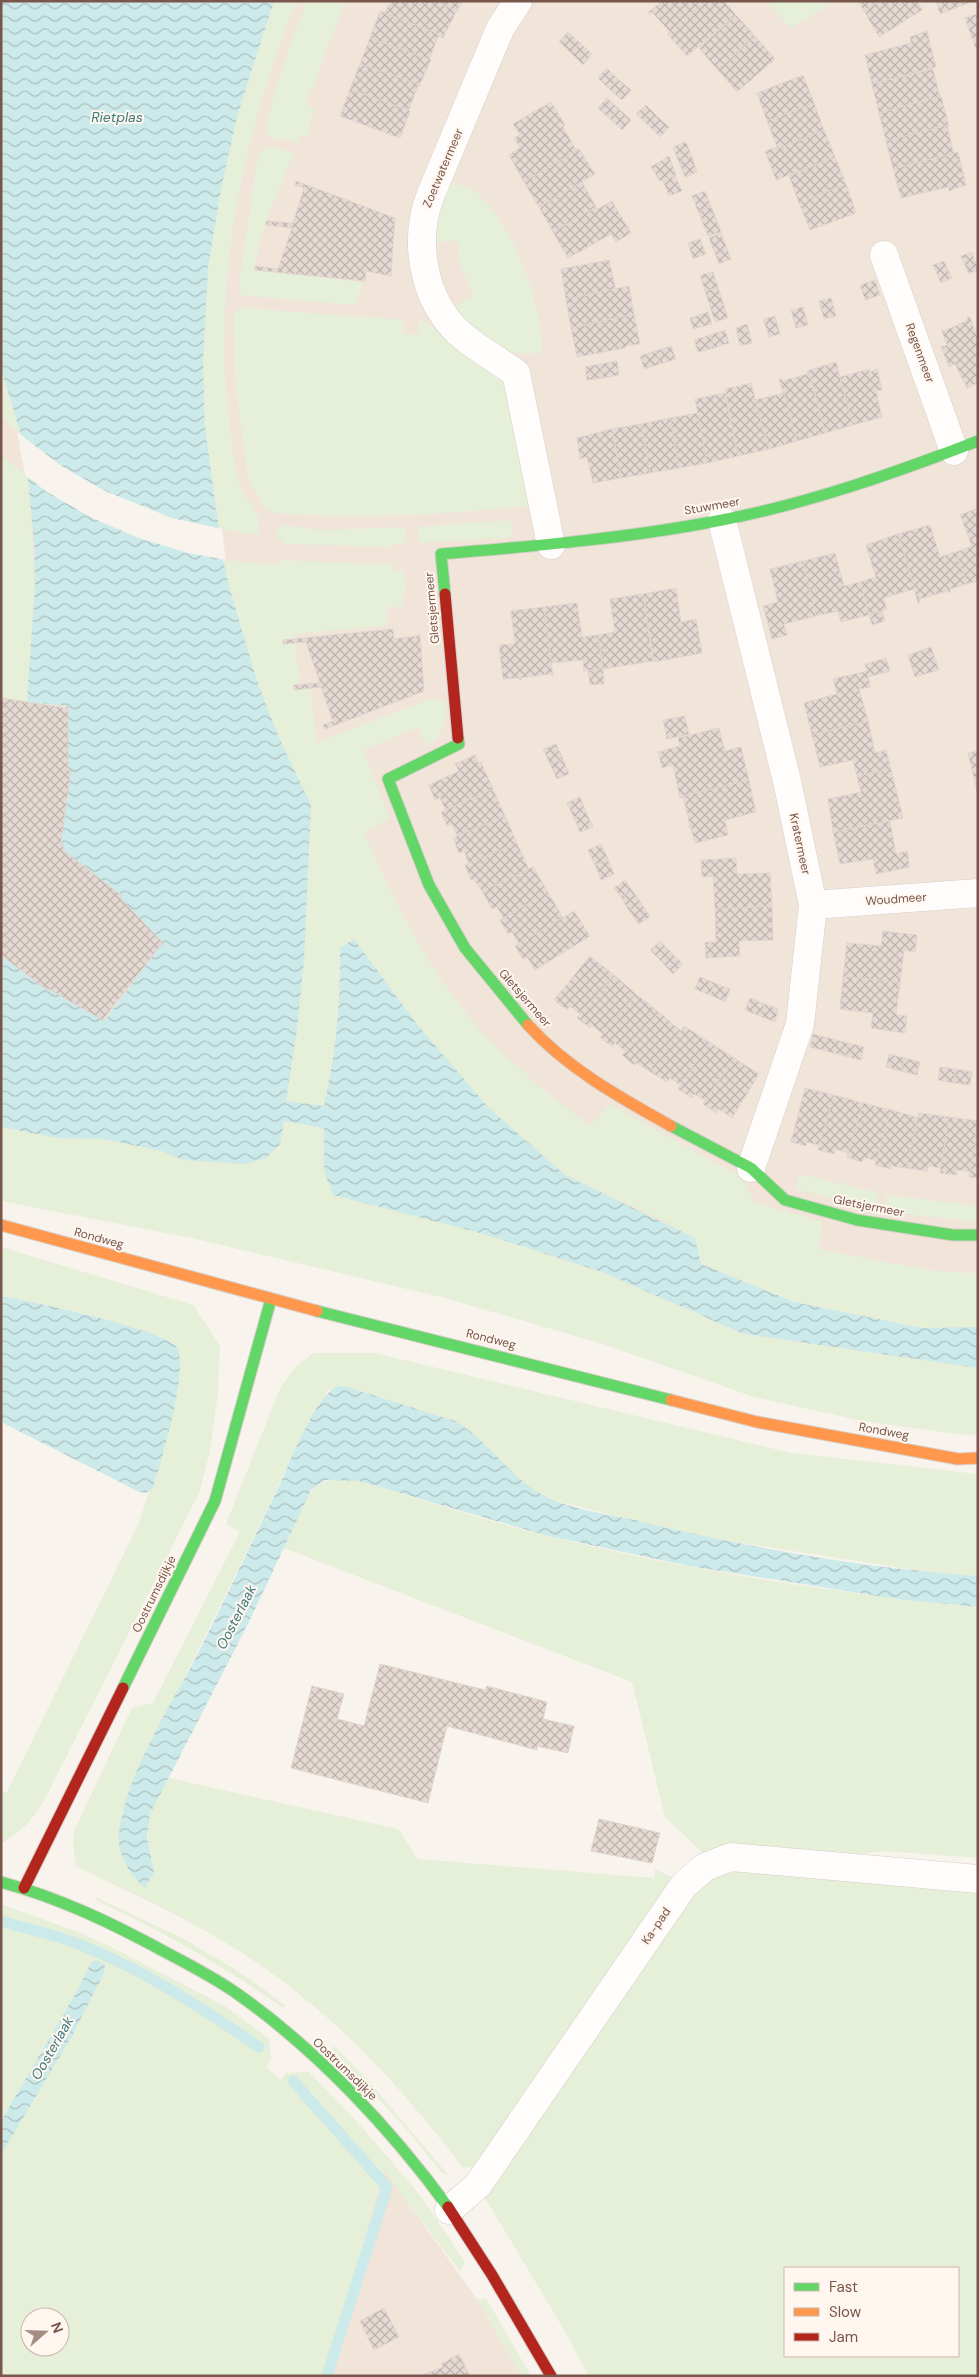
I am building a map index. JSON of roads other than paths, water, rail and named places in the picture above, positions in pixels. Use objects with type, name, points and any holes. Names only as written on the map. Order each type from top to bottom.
[{"type":"street","name":"Zoetwatermeer","points":[[518,1],[500,29],[431,194],[423,214],[421,238],[424,268],[435,300],[443,314],[460,333],[516,373],[552,545]]},
{"type":"street","name":"Regenmeer","points":[[884,255],[966,446]]},
{"type":"street","name":"Stuwmeer","points":[[441,554],[552,545],[722,520],[795,502],[886,476],[966,446]]},
{"type":"street","name":"Kratermeer","points":[[722,520],[787,781],[813,905],[800,1024],[751,1168]]},
{"type":"street","name":"Gletsjermeer","points":[[441,554],[459,744],[388,779],[429,885],[471,955],[510,1006],[562,1057],[605,1090],[751,1168],[786,1200],[857,1220],[953,1235],[978,1235]]},
{"type":"street","name":"Woudmeer","points":[[813,905],[978,893]]},
{"type":"street","name":"Rondweg","points":[[1,1226],[271,1298],[757,1422],[958,1458],[978,1458]]},
{"type":"street","name":"Oostrumsdijkje","points":[[24,1888],[216,1501],[271,1298]]},
{"type":"street","name":"Ka-pad","points":[[449,2210],[478,2185],[684,1885],[705,1867],[731,1857],[978,1879]]},
{"type":"street","name":"Oostrumsdijkje","points":[[1,1882],[24,1888],[77,1909],[141,1939],[226,1986],[271,2019],[376,2117],[449,2210],[511,2305],[551,2376]]},
{"type":"water","name":"Rietplas","points":[[1,1],[274,1],[238,113],[221,189],[208,268],[203,363],[205,427],[223,560],[230,590],[258,684],[279,738],[311,805],[304,960],[297,1029],[286,1101],[324,1106],[332,1067],[337,1027],[340,988],[340,948],[354,939],[416,1023],[488,1107],[565,1175],[695,1238],[701,1264],[794,1302],[922,1328],[978,1327],[978,1368],[744,1334],[602,1272],[484,1234],[333,1195],[324,1171],[324,1128],[284,1121],[280,1144],[266,1158],[245,1164],[183,1160],[162,1151],[102,1139],[57,1138],[1,1127],[1,955],[47,990],[50,989],[104,1021],[161,945],[164,944],[120,898],[121,895],[65,852],[61,841],[71,772],[68,770],[68,706],[27,702],[35,586],[34,543],[28,477],[21,435],[1,368]]},
{"type":"water","points":[[1,1296],[38,1303],[126,1325],[170,1342],[178,1349],[180,1362],[176,1397],[153,1488],[146,1493],[139,1492],[1,1422]]},
{"type":"water","name":"Oosterlaak","points":[[338,1386],[344,1386],[455,1421],[480,1440],[524,1483],[537,1492],[561,1503],[680,1531],[807,1556],[893,1568],[978,1576],[978,1607],[897,1599],[689,1566],[544,1535],[359,1481],[326,1480],[311,1490],[249,1622],[150,1814],[147,1837],[154,1872],[145,1888],[130,1871],[120,1850],[119,1835],[122,1814],[129,1792],[149,1745],[218,1613],[307,1425],[322,1400],[330,1391]]},
{"type":"water","name":"Oosterlaak","points":[[96,1960],[105,1964],[104,1973],[72,2036],[1,2155],[1,2121],[77,1991],[91,1963]]},
{"type":"waterway","points":[[1,1921],[69,1940],[126,1965],[172,1990],[259,2047]]},
{"type":"waterway","points":[[293,2081],[387,2187],[327,2376]]}]
